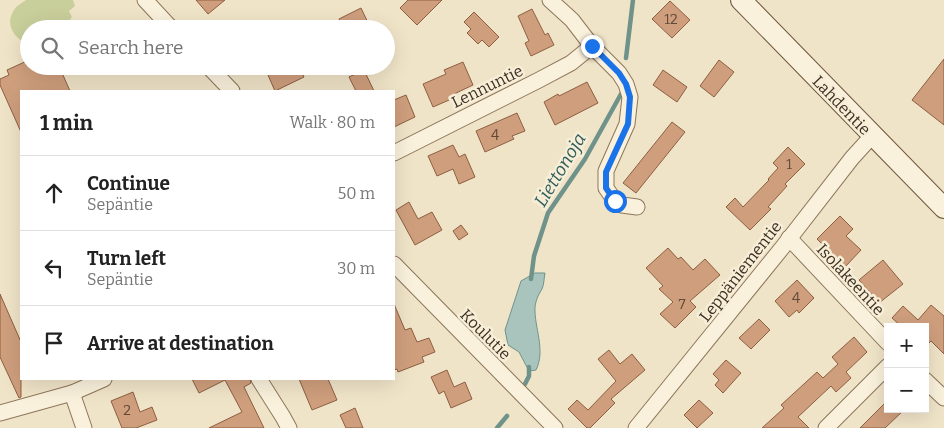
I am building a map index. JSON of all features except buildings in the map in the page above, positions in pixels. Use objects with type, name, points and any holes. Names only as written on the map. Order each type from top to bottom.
[{"type":"main road","name":"Lahdentie","points":[[741,0],[944,208]]},
{"type":"street","points":[[145,0],[164,20]]},
{"type":"street","points":[[550,0],[572,20],[592,46],[619,73],[626,84],[630,97],[628,124],[606,172],[606,188],[615,201],[637,207]]},
{"type":"street","name":"Lennuntie","points":[[395,152],[539,80],[570,63],[592,46]]},
{"type":"street","points":[[217,75],[231,90]]},
{"type":"street","name":"Leppäniementie","points":[[636,428],[782,248],[852,158],[872,136]]},
{"type":"street","name":"Isolakeentie","points":[[789,238],[884,340]]},
{"type":"street","name":"Koulutie","points":[[395,265],[555,428]]},
{"type":"street","points":[[826,428],[886,368]]},
{"type":"street","points":[[0,413],[72,393],[102,380]]},
{"type":"street","points":[[261,380],[284,417],[288,428]]},
{"type":"street","points":[[929,384],[944,398]]},
{"type":"street","points":[[72,393],[84,428]]},
{"type":"green space","points":[[26,0],[73,0],[75,6],[69,11],[72,17],[70,20],[20,20],[20,40],[15,35],[10,21],[18,6]]},
{"type":"water","points":[[535,273],[545,273],[543,287],[535,307],[540,355],[536,370],[529,371],[519,352],[508,345],[505,330],[521,281]]},
{"type":"waterway","name":"Liettonoja","points":[[626,58],[633,0]]},
{"type":"waterway","name":"Liettonoja","points":[[531,279],[534,256],[548,213],[585,159],[621,94]]},
{"type":"waterway","name":"Liettonoja","points":[[525,384],[529,376],[529,367]]},
{"type":"waterway","name":"Liettonoja","points":[[497,428],[507,416]]},
{"type":"route","points":[[592,46],[619,73],[626,84],[630,97],[628,124],[606,172],[606,188],[615,201]]}]
